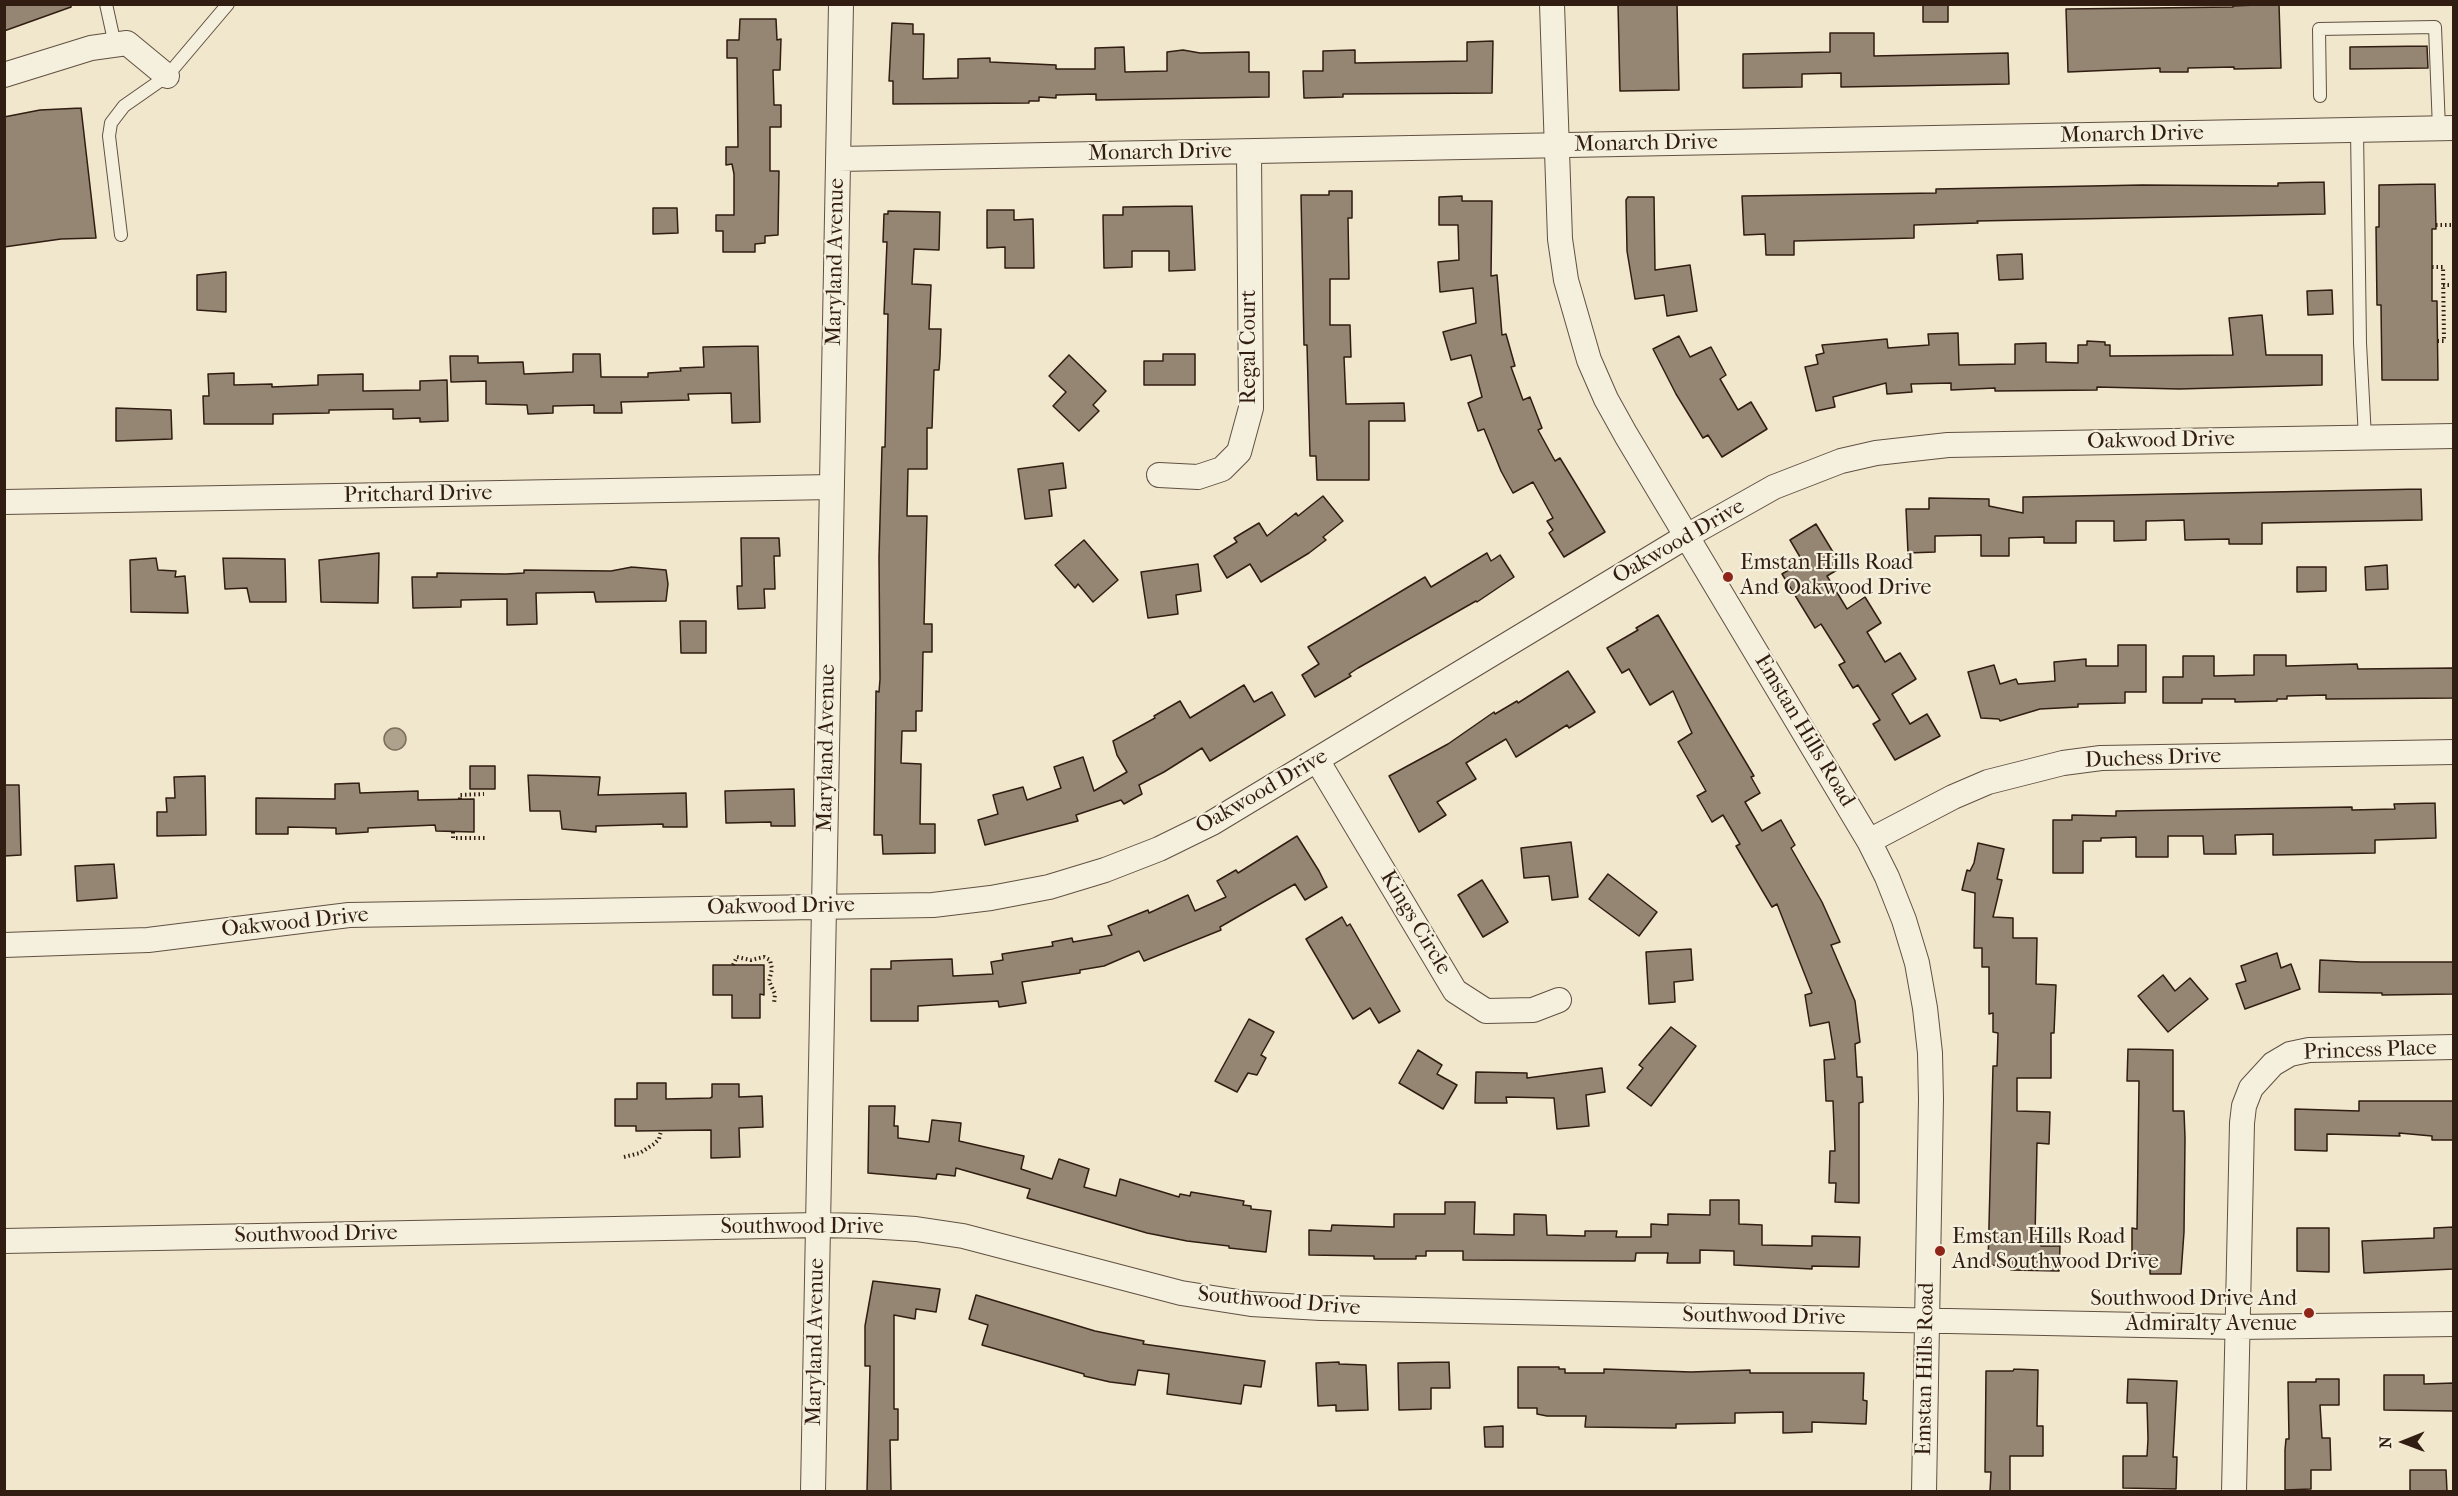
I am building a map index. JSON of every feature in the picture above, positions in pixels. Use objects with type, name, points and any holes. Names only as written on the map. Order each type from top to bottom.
[{"type":"street","name":"Maryland Avenue","points":[[813,1491],[841,4]]},
{"type":"street","name":"Emstan Hills Road","points":[[1552,4],[1560,239],[1566,280],[1582,340],[1611,408],[1869,841],[1887,877],[1904,920],[1917,963],[1930,1053],[1931,1099],[1924,1491]]},
{"type":"street","points":[[4,75],[91,48],[127,43],[167,76]]},
{"type":"street","name":"Monarch Drive","points":[[838,159],[2446,128]]},
{"type":"street","name":"Regal Court","points":[[1159,475],[1198,477],[1222,469],[1239,452],[1251,408],[1250,152]]},
{"type":"street","name":"Oakwood Drive","points":[[4,945],[148,940],[349,915],[824,905],[933,905],[980,900],[1048,887],[1082,877],[1170,844],[1212,823],[1687,536],[1774,487],[1807,472],[1841,461],[1885,451],[1948,445],[2454,436]]},
{"type":"street","name":"Pritchard Drive","points":[[4,502],[832,487]]},
{"type":"street","name":"Duchess Drive","points":[[1869,841],[1942,802],[1979,786],[2025,771],[2063,763],[2101,758],[2454,752]]},
{"type":"street","name":"Kings Circle","points":[[1317,760],[1455,991],[1486,1011],[1533,1010],[1559,1000]]},
{"type":"street","name":"Princess Place","points":[[2238,1328],[2242,1123],[2244,1106],[2251,1088],[2259,1077],[2273,1064],[2290,1054],[2309,1050],[2454,1047]]},
{"type":"street","name":"Southwood Drive","points":[[4,1241],[818,1225],[916,1229],[963,1236],[1181,1293],[1251,1304],[1344,1309],[2238,1328],[2454,1324]]},
{"type":"street","points":[[2234,1491],[2238,1328]]},
{"type":"lane","points":[[106,4],[116,45]]},
{"type":"lane","points":[[121,235],[109,136],[111,123],[124,106],[167,76],[228,4]]},
{"type":"lane","points":[[2320,96],[2319,29],[2435,27],[2446,128]]},
{"type":"lane","points":[[2357,130],[2360,343],[2365,438]]},
{"type":"path","points":[[2436,225],[2454,225]]},
{"type":"path","points":[[2432,267],[2443,267],[2444,341],[2437,342]]},
{"type":"path","points":[[2443,285],[2454,285]]},
{"type":"path","points":[[460,799],[460,795],[484,794]]},
{"type":"path","points":[[453,832],[453,838],[485,838]]},
{"type":"path","points":[[733,965],[737,957],[750,960],[764,957],[770,960],[772,969],[769,981],[775,994],[774,1004]]},
{"type":"path","points":[[624,1157],[640,1154],[659,1139],[661,1131]]},
{"type":"shaded area","points":[[395,728],[403,731],[406,739],[403,747],[395,750],[387,747],[384,739],[387,731]]},
{"type":"building","points":[[4,4],[71,4],[71,7],[4,31]]},
{"type":"building","points":[[1618,4],[1677,4],[1679,90],[1620,91]]},
{"type":"building","points":[[1923,4],[1948,4],[1948,22],[1923,22]]},
{"type":"building","points":[[2279,4],[2281,68],[2188,68],[2188,72],[2160,72],[2160,68],[2068,72],[2066,9],[2233,7]]},
{"type":"building","points":[[740,19],[776,19],[777,40],[781,39],[780,70],[773,70],[774,105],[781,105],[781,127],[770,127],[770,171],[779,171],[778,235],[765,236],[765,243],[755,244],[755,252],[723,252],[723,231],[716,231],[716,215],[734,215],[734,174],[732,164],[726,165],[726,147],[738,147],[737,58],[727,58],[727,40],[739,40]]},
{"type":"building","points":[[892,23],[913,24],[913,34],[924,34],[923,79],[958,78],[958,59],[990,58],[990,62],[1056,65],[1056,69],[1095,69],[1095,48],[1124,47],[1125,72],[1167,71],[1167,52],[1183,50],[1200,53],[1249,52],[1249,72],[1269,72],[1269,97],[1096,100],[1096,94],[1056,95],[1056,98],[1039,97],[1039,101],[1029,101],[1029,103],[893,104],[893,81],[889,81]]},
{"type":"building","points":[[1830,33],[1874,33],[1874,56],[2008,53],[2009,84],[1841,87],[1841,73],[1802,74],[1802,87],[1743,88],[1743,54],[1830,52]]},
{"type":"building","points":[[1493,41],[1492,93],[1343,94],[1343,97],[1304,98],[1303,71],[1323,71],[1323,51],[1355,50],[1355,63],[1467,61],[1467,42]]},
{"type":"building","points":[[2427,46],[2428,68],[2350,69],[2350,47]]},
{"type":"building","points":[[81,108],[96,238],[61,239],[4,247],[4,117],[40,110]]},
{"type":"building","points":[[2324,182],[2325,214],[1977,221],[1978,223],[1914,225],[1914,238],[1794,241],[1794,255],[1766,255],[1765,234],[1744,235],[1742,196],[1936,193],[1936,189],[2142,185],[2278,186],[2278,183]]},
{"type":"building","points":[[2435,184],[2436,229],[2432,229],[2432,301],[2437,301],[2438,380],[2382,380],[2381,305],[2377,305],[2376,227],[2379,227],[2379,185]]},
{"type":"building","points":[[1329,191],[1352,191],[1352,218],[1348,218],[1349,279],[1330,279],[1330,325],[1350,325],[1351,357],[1344,357],[1346,404],[1404,403],[1405,421],[1369,421],[1369,480],[1317,480],[1316,456],[1310,456],[1307,345],[1304,345],[1301,195],[1329,195]]},
{"type":"building","points":[[1462,196],[1462,201],[1492,201],[1491,276],[1497,275],[1502,335],[1506,334],[1515,366],[1511,367],[1523,400],[1530,397],[1542,428],[1538,430],[1555,461],[1560,458],[1605,532],[1564,557],[1549,533],[1553,530],[1547,521],[1553,518],[1533,482],[1513,493],[1501,471],[1484,429],[1478,431],[1468,403],[1482,397],[1471,355],[1451,360],[1443,332],[1476,323],[1473,288],[1440,292],[1438,262],[1459,260],[1458,225],[1439,225],[1439,197]]},
{"type":"building","points":[[1628,197],[1654,197],[1655,270],[1690,265],[1697,311],[1667,316],[1664,295],[1635,299],[1627,251],[1626,200]]},
{"type":"building","points":[[1192,206],[1195,270],[1169,271],[1169,251],[1132,251],[1132,267],[1104,268],[1103,215],[1123,215],[1123,207]]},
{"type":"building","points":[[653,208],[677,208],[678,233],[653,234]]},
{"type":"building","points":[[987,210],[1014,210],[1014,220],[1033,219],[1034,268],[1005,268],[1005,247],[987,248]]},
{"type":"building","points":[[888,211],[940,212],[939,250],[914,249],[912,284],[931,285],[929,329],[941,329],[939,370],[934,370],[932,428],[927,428],[927,469],[908,469],[907,516],[927,516],[924,624],[932,624],[932,652],[923,652],[922,711],[916,711],[916,731],[902,731],[901,763],[921,764],[920,824],[935,824],[935,853],[883,854],[882,835],[874,835],[876,691],[879,692],[880,679],[879,557],[882,447],[885,447],[888,314],[884,314],[887,242],[883,242],[884,214],[888,214]]},
{"type":"building","points":[[2022,254],[2023,279],[1999,280],[1997,255]]},
{"type":"building","points":[[226,272],[226,312],[197,310],[197,275]]},
{"type":"building","points":[[2332,290],[2333,314],[2308,315],[2307,291]]},
{"type":"building","points":[[2262,315],[2266,355],[2322,355],[2322,385],[2179,389],[2097,387],[2097,390],[1995,391],[1995,388],[1951,390],[1951,383],[1911,384],[1912,392],[1887,394],[1886,383],[1833,397],[1835,407],[1816,411],[1805,367],[1818,364],[1816,355],[1824,353],[1822,345],[1887,339],[1888,348],[1929,345],[1928,334],[1958,333],[1959,365],[2015,364],[2015,344],[2046,343],[2046,362],[2078,363],[2078,345],[2087,345],[2087,341],[2105,342],[2105,345],[2110,345],[2110,356],[2233,355],[2229,318]]},
{"type":"building","points":[[1679,336],[1690,357],[1711,347],[1726,375],[1720,379],[1738,410],[1751,402],[1767,429],[1722,457],[1708,435],[1703,438],[1676,394],[1653,349]]},
{"type":"building","points":[[758,346],[760,422],[732,423],[731,393],[688,394],[689,400],[621,402],[622,413],[594,413],[594,405],[553,406],[553,413],[528,414],[527,405],[486,404],[486,381],[451,382],[450,356],[478,356],[478,363],[523,362],[524,374],[573,372],[573,354],[600,354],[601,377],[648,377],[648,373],[704,367],[703,347]]},
{"type":"building","points":[[1163,354],[1195,354],[1195,385],[1144,385],[1144,361],[1163,361]]},
{"type":"building","points":[[1069,355],[1106,391],[1093,405],[1099,411],[1079,431],[1053,406],[1066,392],[1049,376]]},
{"type":"building","points":[[234,373],[234,385],[272,384],[272,387],[318,385],[318,375],[363,374],[363,391],[420,390],[420,381],[447,380],[448,421],[420,422],[420,418],[393,419],[393,409],[273,414],[273,424],[204,424],[203,396],[209,396],[208,374]]},
{"type":"building","points":[[116,408],[171,410],[172,439],[116,441]]},
{"type":"building","points":[[1063,463],[1066,488],[1049,490],[1052,516],[1025,519],[1018,469]]},
{"type":"building","points":[[2421,489],[2422,520],[2262,523],[2262,544],[2229,544],[2229,539],[2185,540],[2184,520],[2146,521],[2146,540],[2114,541],[2114,521],[2076,521],[2076,543],[2044,543],[2044,537],[2009,538],[2009,556],[1981,556],[1981,535],[1935,536],[1935,552],[1908,553],[1906,509],[1929,509],[1929,498],[1989,499],[1989,506],[2023,513],[2023,497]]},
{"type":"building","points":[[1323,496],[1343,521],[1323,537],[1326,540],[1261,582],[1250,564],[1227,578],[1214,556],[1237,542],[1234,538],[1259,523],[1267,536],[1296,513],[1298,516]]},
{"type":"building","points":[[1816,524],[1842,567],[1827,576],[1847,609],[1865,597],[1881,623],[1867,632],[1885,662],[1900,653],[1916,679],[1892,694],[1910,724],[1927,714],[1940,736],[1895,760],[1873,724],[1880,720],[1858,685],[1853,688],[1839,665],[1845,662],[1821,624],[1815,628],[1782,574],[1800,563],[1798,559],[1800,557],[1790,540]]},
{"type":"building","points":[[741,538],[779,538],[780,556],[774,556],[775,589],[764,589],[765,608],[738,609],[737,586],[742,586]]},
{"type":"building","points":[[1084,540],[1118,580],[1093,602],[1078,584],[1075,588],[1055,565]]},
{"type":"building","points":[[379,553],[378,603],[321,602],[319,560]]},
{"type":"building","points":[[1487,553],[1491,561],[1500,555],[1514,577],[1477,602],[1358,668],[1349,674],[1351,676],[1315,697],[1302,675],[1319,664],[1308,647],[1425,577],[1431,587]]},
{"type":"building","points":[[156,558],[158,570],[176,571],[175,577],[185,576],[188,613],[131,612],[130,560]]},
{"type":"building","points":[[223,558],[285,559],[286,602],[250,602],[247,588],[225,589]]},
{"type":"building","points":[[1198,564],[1201,591],[1176,595],[1178,614],[1148,618],[1141,572]]},
{"type":"building","points":[[2387,565],[2388,589],[2366,590],[2365,567]]},
{"type":"building","points":[[632,567],[666,570],[668,584],[666,601],[596,602],[594,592],[536,593],[537,624],[507,625],[507,599],[461,600],[461,607],[413,608],[412,577],[437,577],[437,573],[524,573],[524,570],[611,571]]},
{"type":"building","points":[[2297,567],[2326,567],[2326,591],[2297,592]]},
{"type":"building","points":[[1658,615],[1754,776],[1751,777],[1760,793],[1745,802],[1762,831],[1781,820],[1795,845],[1791,848],[1822,902],[1840,942],[1831,945],[1855,1001],[1860,1042],[1855,1044],[1857,1077],[1862,1077],[1863,1102],[1859,1103],[1859,1203],[1835,1202],[1836,1183],[1829,1183],[1830,1151],[1835,1151],[1833,1101],[1826,1101],[1824,1060],[1835,1059],[1829,1022],[1810,1026],[1805,995],[1812,993],[1777,904],[1772,907],[1736,846],[1740,844],[1723,815],[1712,822],[1697,796],[1706,791],[1678,742],[1692,733],[1673,691],[1650,705],[1629,669],[1622,673],[1607,648]]},
{"type":"building","points":[[680,621],[706,621],[706,653],[681,653]]},
{"type":"building","points":[[2118,645],[2146,645],[2146,692],[2125,692],[2125,703],[2078,704],[2078,707],[2040,709],[2000,721],[1999,719],[1981,718],[1968,672],[1994,665],[2000,684],[2016,679],[2018,684],[2055,681],[2054,662],[2086,659],[2086,666],[2118,666]]},
{"type":"building","points":[[2254,655],[2286,655],[2286,666],[2357,664],[2358,669],[2454,668],[2454,698],[2326,699],[2326,695],[2287,696],[2287,699],[2277,699],[2277,701],[2235,702],[2235,699],[2202,699],[2202,703],[2163,703],[2163,677],[2183,677],[2183,656],[2214,656],[2214,676],[2254,675]]},
{"type":"building","points":[[1568,671],[1595,712],[1569,728],[1567,725],[1516,757],[1506,739],[1466,763],[1476,779],[1437,802],[1446,815],[1419,832],[1389,776],[1448,744],[1494,712],[1495,714],[1517,701],[1518,703]]},
{"type":"building","points":[[1244,685],[1254,702],[1272,692],[1285,715],[1210,761],[1202,748],[1139,785],[1142,794],[1124,804],[1121,800],[1076,815],[1078,821],[985,845],[978,820],[998,814],[993,795],[1023,787],[1027,800],[1061,788],[1054,767],[1083,757],[1094,791],[1127,772],[1117,755],[1113,741],[1180,701],[1190,718]]},
{"type":"building","points":[[470,766],[495,766],[495,789],[470,789]]},
{"type":"building","points":[[528,775],[600,777],[598,795],[686,793],[687,827],[663,827],[663,824],[596,826],[596,832],[562,829],[560,811],[530,811]]},
{"type":"building","points":[[205,776],[206,835],[157,836],[157,812],[167,812],[166,798],[175,798],[174,777]]},
{"type":"building","points":[[359,783],[360,793],[418,791],[418,800],[474,799],[474,832],[436,831],[435,825],[368,828],[368,832],[336,834],[336,828],[288,827],[288,834],[256,834],[256,798],[335,799],[335,784]]},
{"type":"building","points":[[4,785],[19,785],[21,855],[4,856]]},
{"type":"building","points":[[794,789],[795,826],[771,826],[771,822],[726,823],[725,791]]},
{"type":"building","points":[[2435,803],[2436,838],[2375,840],[2375,853],[2273,855],[2273,834],[2235,835],[2236,854],[2204,854],[2203,836],[2168,836],[2168,857],[2136,857],[2136,837],[2101,838],[2101,841],[2083,841],[2083,873],[2053,873],[2053,820],[2072,820],[2072,815],[2116,816],[2116,811],[2352,807],[2352,810],[2395,809],[2394,804]]},
{"type":"building","points":[[1297,836],[1327,887],[1305,900],[1295,884],[1220,927],[1221,930],[1144,961],[1139,951],[1104,966],[1080,970],[1080,973],[1022,982],[1026,1003],[999,1007],[998,1001],[918,1006],[918,1021],[871,1021],[871,969],[891,969],[891,961],[952,959],[953,976],[993,974],[991,962],[1003,960],[1002,954],[1053,946],[1052,942],[1072,938],[1073,942],[1112,935],[1108,926],[1148,910],[1149,913],[1188,895],[1195,911],[1226,897],[1217,881],[1236,870],[1238,873]]},
{"type":"building","points":[[1571,842],[1578,897],[1552,900],[1549,876],[1524,878],[1521,848]]},
{"type":"building","points":[[1978,843],[2004,849],[1997,879],[2002,880],[1993,917],[2013,918],[2013,938],[2037,938],[2036,984],[2056,985],[2054,1033],[2051,1033],[2051,1078],[2017,1078],[2017,1111],[2050,1112],[2049,1144],[2037,1143],[2035,1236],[2041,1236],[2041,1246],[2060,1246],[2059,1271],[2011,1270],[2012,1266],[1988,1265],[1993,1066],[1997,1066],[1998,1033],[1993,1032],[1993,1013],[1989,1014],[1989,967],[1982,967],[1982,948],[1974,948],[1975,893],[1962,890],[1967,870],[1970,871],[1974,863]]},
{"type":"building","points":[[114,864],[117,898],[77,901],[75,866]]},
{"type":"building","points":[[1608,874],[1657,912],[1639,936],[1589,899]]},
{"type":"building","points":[[1482,880],[1508,922],[1483,937],[1458,895]]},
{"type":"building","points":[[1342,917],[1347,926],[1350,924],[1400,1011],[1379,1023],[1370,1008],[1353,1019],[1306,939]]},
{"type":"building","points":[[1691,949],[1693,980],[1674,982],[1675,1002],[1649,1004],[1646,952]]},
{"type":"building","points":[[2277,953],[2281,968],[2291,964],[2300,989],[2245,1009],[2236,984],[2246,981],[2241,966]]},
{"type":"building","points":[[2320,960],[2454,962],[2454,994],[2382,995],[2382,993],[2319,992]]},
{"type":"building","points":[[713,965],[764,965],[764,995],[760,994],[760,1018],[732,1018],[732,995],[713,995]]},
{"type":"building","points":[[2163,975],[2175,991],[2190,978],[2208,999],[2168,1032],[2138,996]]},
{"type":"building","points":[[1249,1019],[1274,1032],[1261,1055],[1266,1058],[1257,1075],[1248,1073],[1237,1092],[1215,1081]]},
{"type":"building","points":[[1671,1027],[1696,1046],[1651,1106],[1627,1088],[1643,1068],[1639,1065]]},
{"type":"building","points":[[2128,1049],[2173,1050],[2173,1111],[2184,1111],[2185,1138],[2181,1274],[2150,1274],[2150,1255],[2132,1255],[2132,1228],[2137,1229],[2139,1081],[2127,1081]]},
{"type":"building","points":[[1418,1050],[1442,1065],[1437,1074],[1457,1085],[1443,1109],[1399,1083]]},
{"type":"building","points":[[1602,1068],[1605,1092],[1586,1095],[1589,1126],[1557,1129],[1554,1098],[1506,1097],[1507,1103],[1475,1103],[1476,1072],[1527,1073],[1527,1078]]},
{"type":"building","points":[[637,1083],[666,1083],[666,1099],[710,1098],[712,1097],[712,1084],[739,1084],[739,1097],[762,1096],[763,1127],[739,1128],[740,1157],[711,1158],[711,1130],[636,1131],[636,1126],[615,1126],[615,1099],[637,1099]]},
{"type":"building","points":[[2359,1101],[2454,1101],[2454,1140],[2432,1140],[2432,1136],[2399,1133],[2400,1136],[2327,1134],[2327,1151],[2295,1150],[2295,1109],[2359,1111]]},
{"type":"building","points":[[869,1106],[895,1106],[894,1126],[898,1126],[898,1138],[929,1142],[932,1120],[961,1123],[959,1141],[1024,1156],[1021,1169],[1052,1179],[1059,1159],[1089,1169],[1084,1187],[1116,1196],[1120,1179],[1179,1197],[1180,1194],[1190,1196],[1191,1192],[1244,1201],[1243,1205],[1251,1206],[1251,1209],[1271,1211],[1266,1252],[1229,1248],[1229,1246],[1147,1233],[1027,1198],[1030,1189],[956,1168],[955,1176],[937,1174],[936,1179],[868,1173]]},
{"type":"building","points":[[1710,1200],[1739,1200],[1739,1224],[1762,1225],[1762,1245],[1812,1246],[1812,1236],[1860,1237],[1859,1267],[1812,1266],[1812,1269],[1734,1265],[1734,1251],[1700,1250],[1700,1263],[1667,1263],[1668,1253],[1636,1253],[1635,1261],[1463,1260],[1463,1251],[1426,1251],[1426,1256],[1416,1256],[1416,1259],[1309,1255],[1309,1230],[1331,1231],[1332,1225],[1394,1227],[1394,1214],[1445,1214],[1445,1202],[1475,1202],[1474,1234],[1514,1235],[1514,1214],[1546,1215],[1547,1235],[1585,1236],[1585,1231],[1617,1231],[1616,1237],[1651,1237],[1651,1224],[1668,1225],[1668,1214],[1710,1215]]},
{"type":"building","points":[[2454,1227],[2454,1269],[2364,1273],[2362,1241],[2434,1238],[2434,1228]]},
{"type":"building","points":[[2297,1228],[2329,1228],[2329,1272],[2297,1271]]},
{"type":"building","points":[[873,1281],[940,1289],[936,1312],[916,1309],[915,1319],[894,1315],[894,1409],[898,1409],[898,1440],[890,1440],[891,1491],[867,1491],[870,1366],[865,1366],[865,1326]]},
{"type":"building","points":[[976,1295],[1095,1331],[1144,1341],[1143,1344],[1265,1361],[1261,1387],[1244,1385],[1241,1404],[1167,1394],[1169,1374],[1138,1370],[1135,1385],[1110,1382],[982,1345],[988,1325],[969,1319]]},
{"type":"building","points":[[1339,1362],[1339,1364],[1366,1365],[1368,1410],[1336,1411],[1336,1405],[1318,1406],[1316,1363]]},
{"type":"building","points":[[1449,1362],[1450,1388],[1431,1388],[1431,1409],[1399,1410],[1398,1363]]},
{"type":"building","points":[[1518,1367],[1559,1367],[1559,1369],[1565,1369],[1565,1373],[1604,1373],[1604,1369],[1864,1373],[1863,1400],[1867,1401],[1866,1424],[1812,1422],[1812,1432],[1783,1433],[1783,1412],[1735,1413],[1735,1423],[1676,1424],[1676,1428],[1585,1427],[1586,1416],[1547,1416],[1537,1414],[1537,1408],[1518,1408]]},
{"type":"building","points":[[2014,1369],[2038,1370],[2037,1426],[2043,1426],[2043,1456],[2010,1456],[2010,1491],[1990,1491],[1991,1472],[1985,1472],[1986,1371],[2013,1371]]},
{"type":"building","points":[[2384,1375],[2424,1375],[2424,1384],[2454,1383],[2454,1411],[2384,1410]]},
{"type":"building","points":[[2128,1379],[2177,1381],[2173,1457],[2177,1457],[2176,1489],[2123,1488],[2123,1456],[2147,1456],[2148,1439],[2147,1403],[2127,1403]]},
{"type":"building","points":[[2316,1379],[2339,1379],[2339,1405],[2320,1405],[2322,1438],[2330,1438],[2331,1470],[2311,1470],[2311,1489],[2285,1490],[2285,1450],[2286,1439],[2289,1439],[2288,1382],[2316,1382]]},
{"type":"building","points":[[1503,1426],[1503,1447],[1485,1447],[1484,1427]]},
{"type":"building","points":[[2410,1470],[2446,1470],[2447,1491],[2410,1491]]},
{"type":"place","name":"Emstan Hills Road And Oakwood Drive","points":[[1728,577]]},
{"type":"place","name":"Emstan Hills Road And Southwood Drive","points":[[1940,1251]]},
{"type":"place","name":"Southwood Drive And Admiralty Avenue","points":[[2309,1313]]}]
